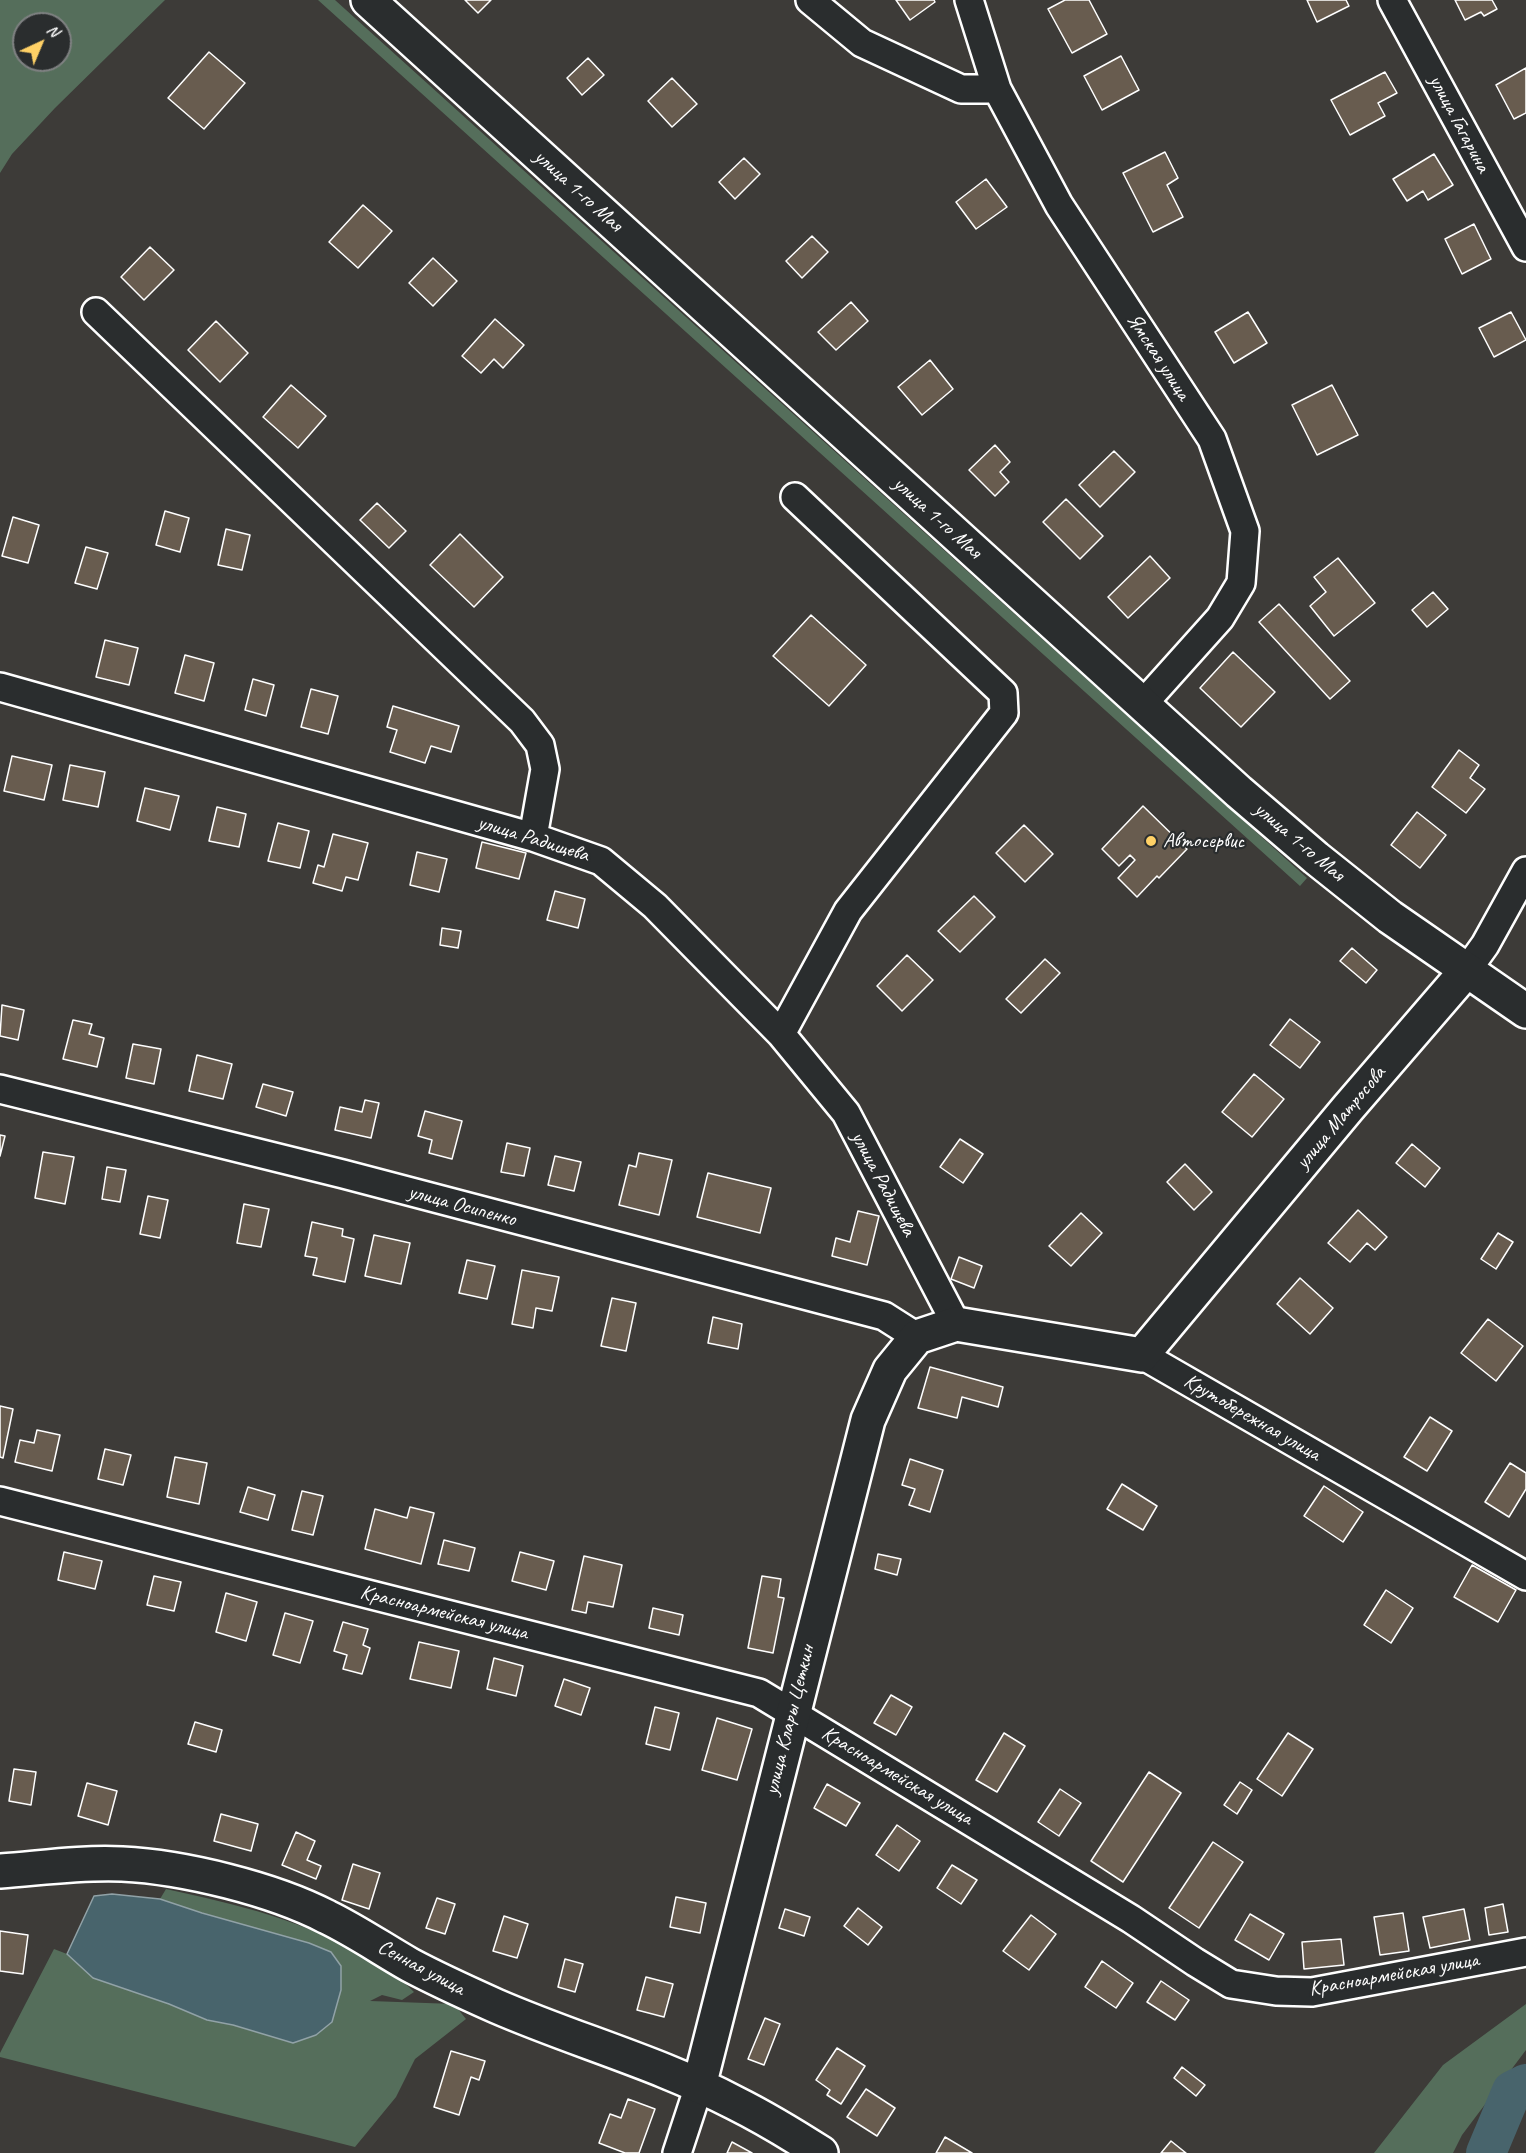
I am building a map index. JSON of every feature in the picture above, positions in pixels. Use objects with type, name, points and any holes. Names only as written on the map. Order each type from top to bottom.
[{"type":"street","name":"улица 1-го Мая","points":[[368,0],[1142,705],[1316,858],[1390,917],[1526,1011]]},
{"type":"street","points":[[810,0],[862,43],[961,89],[997,88]]},
{"type":"street","name":"Ямская улица","points":[[969,0],[997,88],[1059,205],[1212,439],[1245,531],[1241,583],[1220,618],[1142,705]]},
{"type":"street","name":"улица Гагарина","points":[[1392,0],[1526,247]]},
{"type":"street","points":[[96,312],[522,721],[540,745],[544,769],[534,837]]},
{"type":"street","points":[[781,1034],[848,912],[1004,713],[1003,693],[795,497]]},
{"type":"street","name":"улица Радищева","points":[[0,687],[534,837],[601,861],[655,906],[781,1034],[846,1113],[956,1324]]},
{"type":"street","name":"улица Матросова","points":[[1142,1355],[1348,1108],[1467,970],[1485,945],[1526,871]]},
{"type":"street","name":"улица Осипенко","points":[[0,1089],[343,1174],[884,1316],[917,1337]]},
{"type":"street","points":[[917,1337],[956,1324]]},
{"type":"street","name":"Крутобережная улица","points":[[956,1324],[1142,1355],[1526,1576]]},
{"type":"street","name":"улица Клары Цеткин","points":[[677,2153],[699,2086],[792,1712],[868,1420],[890,1370],[917,1337]]},
{"type":"street","name":"Красноармейская улица","points":[[0,1501],[759,1693],[1131,1919],[1231,1984],[1276,1991],[1312,1992],[1526,1952]]},
{"type":"street","name":"Сенная улица","points":[[0,1871],[87,1864],[124,1864],[204,1876],[288,1900],[326,1916],[411,1965],[498,2007],[734,2102],[821,2153]]},
{"type":"green space","points":[[0,0],[165,0],[55,108],[12,154],[0,173]]},
{"type":"green space","points":[[318,0],[335,0],[1307,878],[1300,886]]},
{"type":"green space","points":[[166,1889],[271,1915],[321,1934],[382,1967],[414,1992],[402,2000],[382,1995],[370,2001],[454,2004],[466,2019],[415,2059],[396,2097],[355,2147],[0,2057],[54,1949],[67,1954],[93,1978],[169,2004],[207,2020],[233,2025],[293,2043],[316,2035],[309,1943],[180,1907],[160,1899]]},
{"type":"green space","points":[[1526,2004],[1526,2050],[1462,2135],[1453,2153],[1374,2153],[1443,2065]]},
{"type":"water","points":[[112,1894],[160,1899],[309,1943],[331,1952],[341,1966],[341,1990],[332,2022],[316,2035],[293,2043],[233,2025],[207,2020],[169,2004],[93,1978],[67,1954],[94,1896]]},
{"type":"building","points":[[465,0],[491,0],[478,13]]},
{"type":"building","points":[[896,0],[934,0],[935,2],[910,20]]},
{"type":"building","points":[[1065,0],[1089,0],[1107,34],[1072,53],[1048,9]]},
{"type":"building","points":[[1307,0],[1346,0],[1349,6],[1317,22]]},
{"type":"building","points":[[1455,0],[1492,0],[1497,9],[1484,16],[1481,12],[1465,20]]},
{"type":"building","points":[[209,52],[245,83],[204,129],[168,98]]},
{"type":"building","points":[[1121,56],[1139,90],[1102,110],[1084,76]]},
{"type":"building","points":[[588,58],[604,75],[582,95],[567,78]]},
{"type":"building","points":[[1526,68],[1526,113],[1514,119],[1496,85]]},
{"type":"building","points":[[1385,72],[1397,93],[1378,103],[1385,116],[1350,135],[1331,100]]},
{"type":"building","points":[[672,78],[697,104],[672,127],[648,101]]},
{"type":"building","points":[[1165,152],[1178,178],[1167,185],[1183,217],[1153,232],[1123,173]]},
{"type":"building","points":[[1434,154],[1453,185],[1428,200],[1423,191],[1407,201],[1393,179]]},
{"type":"building","points":[[744,158],[760,174],[735,199],[719,182]]},
{"type":"building","points":[[986,179],[1007,207],[976,229],[956,202]]},
{"type":"building","points":[[363,205],[392,231],[358,268],[329,242]]},
{"type":"building","points":[[1474,224],[1491,259],[1462,274],[1445,239]]},
{"type":"building","points":[[812,236],[828,252],[802,278],[786,261]]},
{"type":"building","points":[[150,247],[174,270],[144,300],[121,277]]},
{"type":"building","points":[[433,258],[457,281],[433,306],[409,283]]},
{"type":"building","points":[[851,302],[868,321],[836,350],[818,332]]},
{"type":"building","points":[[1248,312],[1267,343],[1234,363],[1215,332]]},
{"type":"building","points":[[1511,312],[1526,340],[1494,357],[1479,328]]},
{"type":"building","points":[[495,319],[524,345],[503,368],[494,359],[481,373],[462,356]]},
{"type":"building","points":[[216,321],[248,353],[220,382],[188,350]]},
{"type":"building","points":[[930,360],[953,389],[922,415],[898,387]]},
{"type":"building","points":[[291,385],[326,416],[298,448],[263,417]]},
{"type":"building","points":[[1332,385],[1358,435],[1317,455],[1292,405]]},
{"type":"building","points":[[995,445],[1010,462],[1000,472],[1009,482],[995,496],[969,470]]},
{"type":"building","points":[[1114,451],[1135,472],[1100,507],[1079,485]]},
{"type":"building","points":[[1066,499],[1103,536],[1080,559],[1043,522]]},
{"type":"building","points":[[377,503],[406,531],[389,548],[360,520]]},
{"type":"building","points":[[165,511],[189,518],[180,552],[156,545]]},
{"type":"building","points":[[13,517],[39,525],[28,563],[2,556]]},
{"type":"building","points":[[226,529],[250,535],[242,570],[218,565]]},
{"type":"building","points":[[460,534],[503,577],[474,607],[430,565]]},
{"type":"building","points":[[86,547],[108,553],[97,589],[75,583]]},
{"type":"building","points":[[1150,556],[1170,578],[1128,618],[1108,597]]},
{"type":"building","points":[[1338,558],[1375,603],[1334,636],[1310,606],[1326,592],[1314,577]]},
{"type":"building","points":[[1433,592],[1448,609],[1427,627],[1412,610]]},
{"type":"building","points":[[1279,604],[1350,681],[1330,699],[1259,622]]},
{"type":"building","points":[[811,615],[866,665],[829,706],[773,656]]},
{"type":"building","points":[[105,640],[138,648],[129,685],[96,677]]},
{"type":"building","points":[[1233,652],[1275,692],[1241,727],[1200,688]]},
{"type":"building","points":[[185,655],[214,663],[204,701],[175,693]]},
{"type":"building","points":[[253,679],[274,685],[266,716],[245,710]]},
{"type":"building","points":[[311,689],[338,696],[328,734],[301,727]]},
{"type":"building","points":[[393,706],[459,726],[451,752],[431,746],[425,763],[390,752],[397,730],[387,727]]},
{"type":"building","points":[[1459,750],[1479,765],[1470,778],[1485,789],[1466,813],[1432,787]]},
{"type":"building","points":[[12,756],[52,765],[44,800],[4,791]]},
{"type":"building","points":[[70,765],[105,772],[98,807],[63,800]]},
{"type":"building","points":[[145,788],[179,796],[170,830],[137,821]]},
{"type":"building","points":[[1143,806],[1187,849],[1137,897],[1118,878],[1135,860],[1130,855],[1119,866],[1102,849]]},
{"type":"building","points":[[217,807],[246,814],[239,847],[209,841]]},
{"type":"building","points":[[1417,812],[1446,835],[1420,868],[1391,845]]},
{"type":"building","points":[[278,823],[309,831],[300,868],[268,861]]},
{"type":"building","points":[[1024,825],[1053,854],[1025,882],[996,853]]},
{"type":"building","points":[[333,834],[368,843],[358,880],[346,877],[342,891],[313,883],[318,865],[324,867]]},
{"type":"building","points":[[482,842],[526,853],[519,879],[476,868]]},
{"type":"building","points":[[417,852],[447,859],[439,892],[410,885]]},
{"type":"building","points":[[555,891],[585,899],[578,928],[547,920]]},
{"type":"building","points":[[974,896],[995,917],[960,952],[938,931]]},
{"type":"building","points":[[442,928],[461,931],[458,948],[440,945]]},
{"type":"building","points":[[1352,948],[1377,970],[1366,983],[1340,961]]},
{"type":"building","points":[[907,955],[933,980],[902,1011],[877,986]]},
{"type":"building","points":[[1045,959],[1060,973],[1021,1013],[1006,999]]},
{"type":"building","points":[[2,1005],[24,1010],[18,1040],[0,1036]]},
{"type":"building","points":[[1290,1019],[1320,1042],[1300,1068],[1270,1045]]},
{"type":"building","points":[[73,1020],[92,1024],[89,1034],[104,1038],[97,1067],[63,1059]]},
{"type":"building","points":[[133,1044],[161,1049],[154,1084],[126,1078]]},
{"type":"building","points":[[197,1055],[232,1064],[223,1099],[189,1091]]},
{"type":"building","points":[[1254,1074],[1284,1099],[1252,1137],[1222,1112]]},
{"type":"building","points":[[263,1084],[293,1092],[286,1116],[256,1107]]},
{"type":"building","points":[[365,1100],[379,1103],[371,1138],[335,1130],[340,1107],[362,1112]]},
{"type":"building","points":[[425,1111],[462,1121],[452,1159],[429,1153],[432,1140],[418,1136]]},
{"type":"building","points":[[0,1135],[5,1136],[0,1156]]},
{"type":"building","points":[[960,1139],[983,1154],[963,1183],[940,1167]]},
{"type":"building","points":[[507,1143],[530,1148],[524,1176],[501,1172]]},
{"type":"building","points":[[1412,1144],[1440,1168],[1425,1187],[1396,1163]]},
{"type":"building","points":[[43,1152],[74,1157],[65,1204],[35,1198]]},
{"type":"building","points":[[639,1153],[672,1160],[659,1215],[619,1205],[629,1165],[636,1167]]},
{"type":"building","points":[[555,1156],[581,1162],[574,1191],[548,1185]]},
{"type":"building","points":[[1185,1164],[1212,1192],[1194,1210],[1167,1182]]},
{"type":"building","points":[[107,1167],[126,1170],[120,1202],[102,1199]]},
{"type":"building","points":[[708,1173],[771,1188],[760,1233],[697,1217]]},
{"type":"building","points":[[148,1196],[168,1200],[160,1238],[140,1234]]},
{"type":"building","points":[[244,1204],[269,1209],[261,1247],[237,1243]]},
{"type":"building","points":[[1358,1210],[1387,1237],[1375,1250],[1367,1243],[1350,1262],[1328,1243]]},
{"type":"building","points":[[858,1211],[879,1216],[867,1265],[832,1256],[836,1238],[850,1242]]},
{"type":"building","points":[[1081,1213],[1102,1233],[1071,1266],[1049,1246]]},
{"type":"building","points":[[312,1222],[343,1229],[342,1236],[354,1239],[345,1282],[313,1275],[317,1258],[305,1256]]},
{"type":"building","points":[[1498,1233],[1513,1242],[1496,1269],[1481,1259]]},
{"type":"building","points":[[374,1235],[410,1243],[401,1284],[365,1276]]},
{"type":"building","points":[[959,1257],[982,1266],[974,1288],[951,1279]]},
{"type":"building","points":[[467,1260],[495,1266],[487,1299],[459,1293]]},
{"type":"building","points":[[522,1270],[559,1277],[552,1311],[536,1308],[533,1328],[512,1324]]},
{"type":"building","points":[[1300,1278],[1333,1308],[1310,1334],[1277,1304]]},
{"type":"building","points":[[612,1298],[636,1303],[626,1351],[601,1346]]},
{"type":"building","points":[[713,1317],[742,1324],[738,1349],[708,1343]]},
{"type":"building","points":[[1488,1319],[1523,1346],[1496,1381],[1461,1353]]},
{"type":"building","points":[[930,1367],[1003,1387],[998,1407],[962,1397],[957,1418],[918,1408]]},
{"type":"building","points":[[0,1406],[13,1409],[3,1458],[0,1457]]},
{"type":"building","points":[[1430,1417],[1452,1431],[1427,1471],[1404,1457]]},
{"type":"building","points":[[37,1430],[60,1435],[52,1471],[15,1462],[20,1440],[34,1443]]},
{"type":"building","points":[[105,1449],[131,1455],[123,1485],[98,1479]]},
{"type":"building","points":[[175,1457],[207,1463],[199,1504],[167,1497]]},
{"type":"building","points":[[910,1459],[943,1470],[930,1512],[909,1505],[915,1489],[902,1485]]},
{"type":"building","points":[[1510,1463],[1526,1473],[1526,1489],[1509,1517],[1485,1502]]},
{"type":"building","points":[[1122,1484],[1157,1506],[1143,1530],[1107,1509]]},
{"type":"building","points":[[1324,1486],[1363,1512],[1343,1542],[1304,1516]]},
{"type":"building","points":[[248,1487],[275,1495],[268,1520],[240,1512]]},
{"type":"building","points":[[302,1491],[323,1496],[313,1535],[292,1530]]},
{"type":"building","points":[[410,1507],[434,1513],[421,1564],[365,1549],[375,1509],[407,1518]]},
{"type":"building","points":[[444,1540],[475,1548],[469,1571],[438,1564]]},
{"type":"building","points":[[64,1552],[102,1561],[95,1589],[58,1580]]},
{"type":"building","points":[[520,1552],[554,1561],[546,1590],[512,1581]]},
{"type":"building","points":[[878,1554],[901,1559],[897,1575],[875,1569]]},
{"type":"building","points":[[584,1556],[622,1565],[613,1607],[588,1602],[586,1613],[572,1610]]},
{"type":"building","points":[[1472,1565],[1516,1590],[1498,1622],[1454,1597]]},
{"type":"building","points":[[154,1576],[181,1582],[174,1611],[147,1605]]},
{"type":"building","points":[[762,1576],[781,1579],[778,1597],[784,1598],[773,1653],[748,1648]]},
{"type":"building","points":[[1386,1590],[1413,1608],[1391,1643],[1364,1625]]},
{"type":"building","points":[[226,1593],[257,1602],[246,1641],[216,1632]]},
{"type":"building","points":[[653,1608],[683,1615],[679,1635],[649,1628]]},
{"type":"building","points":[[285,1613],[313,1621],[300,1663],[273,1655]]},
{"type":"building","points":[[343,1622],[368,1629],[363,1645],[370,1648],[362,1674],[343,1669],[347,1655],[334,1651]]},
{"type":"building","points":[[419,1642],[459,1651],[451,1688],[410,1679]]},
{"type":"building","points":[[494,1658],[523,1666],[516,1696],[487,1689]]},
{"type":"building","points":[[564,1679],[590,1688],[581,1715],[555,1706]]},
{"type":"building","points":[[891,1695],[912,1707],[896,1735],[874,1723]]},
{"type":"building","points":[[655,1707],[679,1713],[670,1750],[646,1744]]},
{"type":"building","points":[[717,1718],[752,1729],[737,1780],[702,1770]]},
{"type":"building","points":[[195,1722],[222,1730],[216,1752],[188,1744]]},
{"type":"building","points":[[1004,1733],[1025,1746],[997,1792],[976,1780]]},
{"type":"building","points":[[1288,1733],[1313,1749],[1282,1796],[1257,1779]]},
{"type":"building","points":[[14,1769],[36,1772],[31,1805],[9,1801]]},
{"type":"building","points":[[1149,1772],[1181,1793],[1123,1882],[1091,1861]]},
{"type":"building","points":[[1240,1782],[1252,1790],[1237,1814],[1224,1805]]},
{"type":"building","points":[[87,1783],[117,1791],[108,1825],[78,1816]]},
{"type":"building","points":[[827,1784],[860,1803],[846,1826],[814,1808]]},
{"type":"building","points":[[1060,1789],[1081,1803],[1059,1836],[1038,1822]]},
{"type":"building","points":[[221,1814],[258,1824],[251,1851],[214,1841]]},
{"type":"building","points":[[897,1825],[920,1841],[899,1871],[876,1855]]},
{"type":"building","points":[[296,1832],[315,1841],[307,1860],[321,1866],[316,1879],[282,1865]]},
{"type":"building","points":[[1213,1842],[1243,1862],[1199,1928],[1169,1908]]},
{"type":"building","points":[[353,1864],[380,1873],[369,1909],[342,1900]]},
{"type":"building","points":[[952,1865],[977,1880],[961,1904],[937,1888]]},
{"type":"building","points":[[676,1897],[706,1903],[700,1933],[670,1927]]},
{"type":"building","points":[[437,1898],[455,1904],[445,1934],[426,1928]]},
{"type":"building","points":[[1503,1904],[1508,1932],[1489,1935],[1485,1908]]},
{"type":"building","points":[[858,1908],[882,1927],[868,1945],[844,1926]]},
{"type":"building","points":[[785,1909],[810,1917],[804,1936],[779,1928]]},
{"type":"building","points":[[1464,1909],[1470,1940],[1430,1948],[1423,1917]]},
{"type":"building","points":[[1403,1913],[1409,1951],[1380,1955],[1374,1917]]},
{"type":"building","points":[[1250,1914],[1284,1934],[1269,1960],[1235,1940]]},
{"type":"building","points":[[1031,1915],[1056,1934],[1029,1970],[1003,1951]]},
{"type":"building","points":[[504,1916],[528,1924],[517,1958],[493,1951]]},
{"type":"building","points":[[0,1931],[28,1935],[23,1974],[0,1971]]},
{"type":"building","points":[[1341,1939],[1344,1965],[1304,1969],[1302,1942]]},
{"type":"building","points":[[565,1959],[583,1964],[575,1992],[558,1987]]},
{"type":"building","points":[[1102,1961],[1133,1983],[1116,2008],[1085,1987]]},
{"type":"building","points":[[646,1977],[673,1984],[664,2017],[637,2010]]},
{"type":"building","points":[[1161,1981],[1189,2000],[1175,2020],[1147,2002]]},
{"type":"building","points":[[765,2018],[780,2024],[764,2065],[748,2059]]},
{"type":"building","points":[[837,2048],[865,2066],[841,2104],[827,2095],[830,2090],[816,2080]]},
{"type":"building","points":[[451,2051],[485,2061],[479,2080],[471,2077],[459,2115],[434,2107]]},
{"type":"building","points":[[1182,2067],[1205,2085],[1196,2096],[1174,2078]]},
{"type":"building","points":[[866,2089],[895,2108],[877,2136],[847,2117]]},
{"type":"building","points":[[628,2099],[655,2109],[639,2153],[625,2153],[599,2143],[610,2114],[621,2118]]},
{"type":"building","points":[[945,2137],[972,2153],[936,2153]]},
{"type":"building","points":[[1171,2141],[1186,2153],[1161,2153]]},
{"type":"building","points":[[732,2142],[752,2153],[727,2153]]},
{"type":"waterway","points":[[1486,2153],[1512,2091],[1526,2084]]},
{"type":"place","name":"Автосервис","points":[[1151,841]]}]
